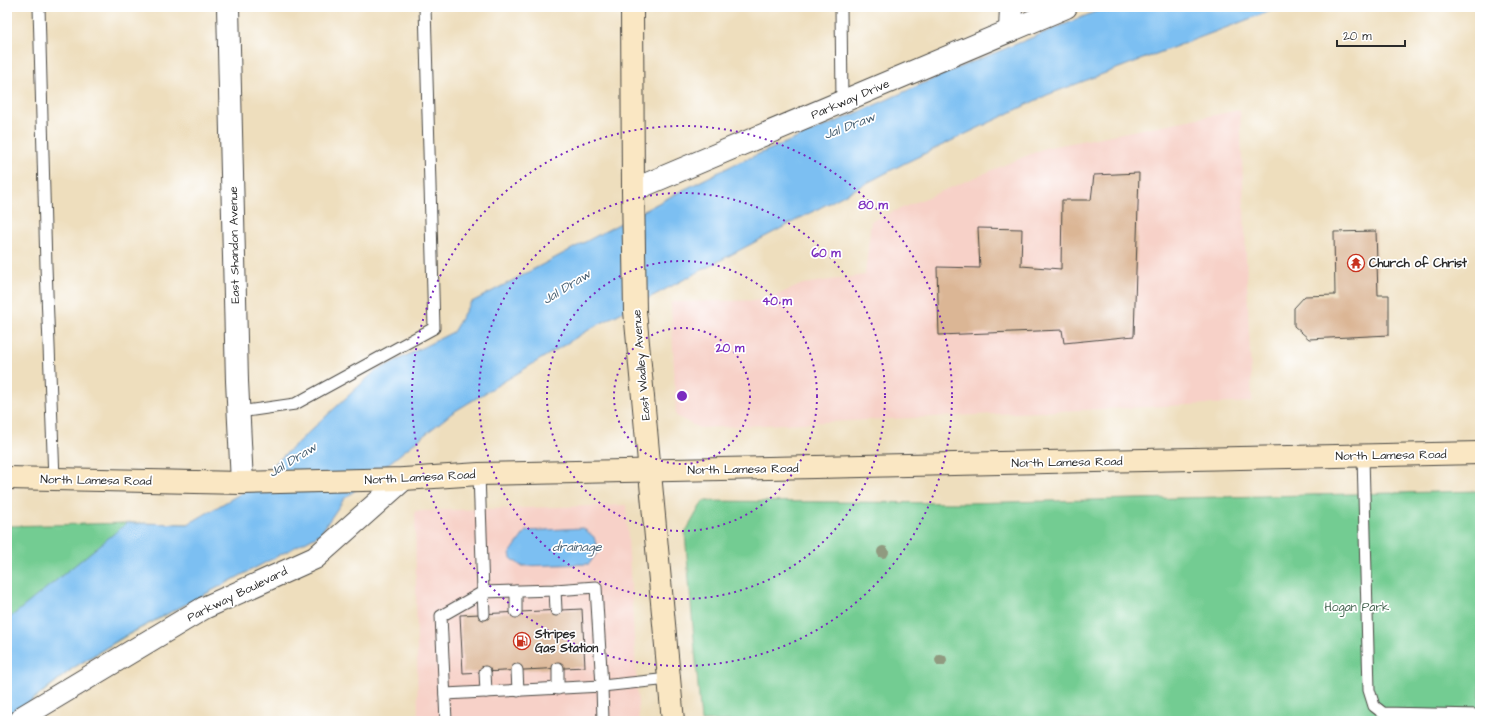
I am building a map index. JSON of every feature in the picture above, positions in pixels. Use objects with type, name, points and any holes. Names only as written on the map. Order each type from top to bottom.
[{"type":"main road","name":"East Wadley Avenue","points":[[632,7],[635,311],[672,721]]},
{"type":"main road","name":"North Lamesa Road","points":[[7,478],[242,483],[404,479],[479,474],[1480,453]]},
{"type":"street","name":"East Shandon Avenue","points":[[228,7],[242,483]]},
{"type":"street","points":[[1010,7],[1010,31]]},
{"type":"street","name":"Parkway Drive","points":[[633,190],[1066,7]]},
{"type":"street","name":"Parkway Boulevard","points":[[20,721],[24,716],[204,608],[315,558],[404,479]]},
{"type":"lane","points":[[39,7],[46,266],[54,479]]},
{"type":"lane","points":[[239,412],[295,404],[434,328],[425,7]]},
{"type":"lane","points":[[841,7],[842,102]]},
{"type":"lane","points":[[1362,456],[1369,690],[1374,706],[1383,713],[1480,715]]},
{"type":"lane","points":[[479,474],[484,614]]},
{"type":"lane","points":[[446,721],[442,616],[483,592],[596,587],[604,721]]},
{"type":"lane","points":[[555,590],[556,610]]},
{"type":"lane","points":[[516,591],[516,612]]},
{"type":"lane","points":[[558,668],[558,689]]},
{"type":"lane","points":[[517,670],[518,691]]},
{"type":"lane","points":[[485,672],[486,692]]},
{"type":"lane","points":[[445,694],[558,689],[669,679]]},
{"type":"shaded area","points":[[1240,110],[1252,402],[699,428],[676,416],[671,302],[765,300],[803,284],[865,275],[871,221],[1045,148]]},
{"type":"shaded area","points":[[626,505],[639,721],[418,721],[415,511]]},
{"type":"green space","name":"Hogan Park","points":[[1480,491],[1480,721],[701,721],[685,533],[703,501],[964,503]]},
{"type":"green space","points":[[127,523],[188,524],[247,572],[126,636],[73,668],[7,721],[7,526]]},
{"type":"water","name":"Jal Draw","points":[[1107,7],[1281,7],[1047,95],[903,164],[592,328],[452,413],[344,499],[320,534],[125,636],[73,668],[32,700],[12,721],[7,721],[7,620],[127,523],[188,524],[245,491],[374,372],[453,332],[470,303],[683,190],[735,164],[864,110],[953,70]]},
{"type":"water","name":"drainage","points":[[583,528],[594,537],[598,551],[589,564],[521,566],[511,558],[510,553],[526,531]]},
{"type":"building","points":[[1139,173],[1134,336],[1064,343],[1062,330],[939,335],[937,267],[980,268],[978,228],[1022,229],[1021,266],[1061,269],[1062,200],[1091,200],[1094,175]]},
{"type":"building","name":"Church of Christ","points":[[1376,231],[1378,295],[1389,295],[1389,335],[1309,339],[1294,326],[1294,308],[1305,296],[1335,295],[1334,232]]},
{"type":"building","name":"Stripes Gas Station","points":[[582,609],[585,667],[463,673],[460,615]]},
{"type":"place","name":"Church of Christ","points":[[1356,263]]},
{"type":"place","name":"Stripes Gas Station","points":[[522,641]]}]
